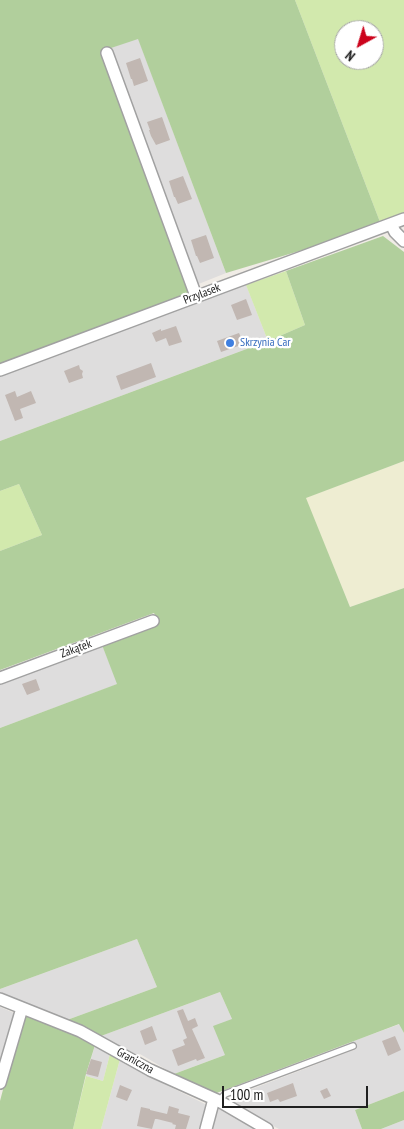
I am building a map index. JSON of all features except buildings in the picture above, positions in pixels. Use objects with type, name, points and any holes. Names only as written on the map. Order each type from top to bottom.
[{"type":"street","points":[[107,53],[196,296]]},
{"type":"street","name":"Przylasek","points":[[0,370],[404,220]]},
{"type":"street","points":[[391,224],[395,232],[404,240]]},
{"type":"street","name":"Zakątek","points":[[0,678],[153,621]]},
{"type":"street","name":"Graniczna","points":[[0,999],[80,1031],[150,1070],[216,1100],[267,1129]]},
{"type":"street","points":[[0,1083],[22,1008]]},
{"type":"street","points":[[206,1129],[216,1100]]},
{"type":"lane","points":[[216,1100],[225,1094],[353,1046]]},
{"type":"shaded area","points":[[138,38],[226,273],[196,285],[110,48]]},
{"type":"shaded area","points":[[245,282],[268,341],[0,441],[0,374]]},
{"type":"shaded area","points":[[102,645],[118,684],[0,728],[0,683]]},
{"type":"shaded area","points":[[137,939],[157,987],[67,1020],[0,992],[0,989]]},
{"type":"shaded area","points":[[220,992],[232,1019],[225,1055],[174,1074],[140,1054],[135,1055],[101,1036]]},
{"type":"shaded area","points":[[0,1007],[14,1013],[0,1066]]},
{"type":"shaded area","points":[[400,1024],[404,1033],[404,1091],[355,1110],[362,1129],[279,1129],[230,1103],[231,1097],[354,1050],[351,1042]]},
{"type":"shaded area","points":[[95,1045],[110,1054],[103,1081],[86,1076]]},
{"type":"shaded area","points":[[120,1059],[146,1075],[209,1106],[203,1129],[101,1129]]},
{"type":"shaded area","points":[[215,1106],[263,1129],[209,1129]]},
{"type":"shaded area","points":[[404,1120],[404,1129],[381,1129]]},
{"type":"green space","points":[[0,0],[295,0],[380,222],[336,240],[226,273],[138,39],[102,51],[191,295],[0,366]]},
{"type":"green space","points":[[295,0],[404,0],[404,213],[380,222]]},
{"type":"green space","points":[[383,236],[404,252],[404,461],[306,498],[350,607],[404,588],[404,1033],[399,1024],[214,1094],[174,1074],[225,1055],[213,1026],[232,1019],[220,992],[101,1036],[67,1020],[157,987],[137,939],[0,989],[0,728],[117,684],[102,645],[159,623],[154,613],[0,670],[0,551],[42,535],[19,484],[0,491],[0,441],[268,341],[305,325],[286,271]]},
{"type":"green space","points":[[286,271],[305,325],[268,341],[246,285]]},
{"type":"green space","points":[[404,461],[404,588],[350,607],[305,498]]},
{"type":"green space","points":[[19,484],[42,535],[0,551],[0,491]]},
{"type":"green space","points":[[23,1014],[68,1031],[95,1045],[73,1129],[0,1129],[0,1101]]},
{"type":"green space","points":[[110,1054],[120,1059],[101,1129],[73,1129],[86,1076],[103,1081]]},
{"type":"green space","points":[[404,1091],[404,1120],[381,1129],[362,1129],[355,1110]]},
{"type":"place","name":"Skrzynia Car","points":[[230,343]]}]
